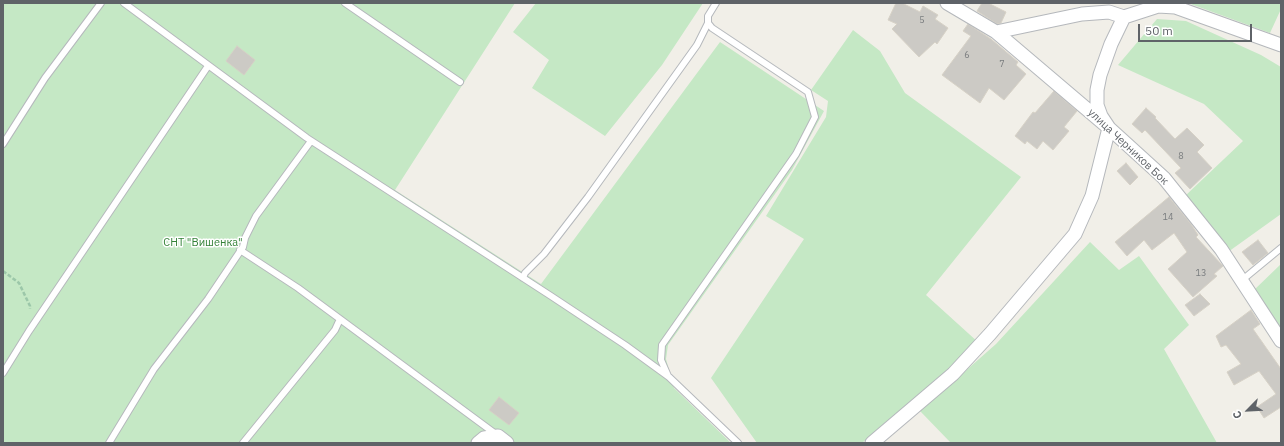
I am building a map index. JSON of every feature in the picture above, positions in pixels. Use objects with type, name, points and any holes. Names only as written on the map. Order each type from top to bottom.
[{"type":"street","name":"улица Черников Бок","points":[[947,3],[996,32],[1109,128],[1164,178],[1220,249],[1281,340]]},
{"type":"street","points":[[996,32],[1082,14],[1109,12],[1124,17],[1158,6],[1175,7],[1281,45]]},
{"type":"street","points":[[872,443],[953,374],[1076,234],[1092,196],[1109,128],[1098,110],[1097,90],[1100,75],[1109,50],[1124,17]]},
{"type":"street","points":[[478,443],[484,438],[502,439]]},
{"type":"lane","points":[[3,144],[45,78],[101,3]]},
{"type":"lane","points":[[124,3],[311,141],[625,345],[669,377],[738,443]]},
{"type":"lane","points":[[345,3],[460,82]]},
{"type":"lane","points":[[523,278],[525,273],[544,254],[588,197],[697,45],[708,23],[708,16],[716,3]]},
{"type":"lane","points":[[669,377],[661,360],[662,345],[796,154],[815,117],[808,92],[712,28],[708,23]]},
{"type":"lane","points":[[3,373],[29,331],[208,66]]},
{"type":"lane","points":[[109,443],[154,369],[208,299],[243,247],[245,238],[256,216],[311,141]]},
{"type":"lane","points":[[1241,281],[1281,248]]},
{"type":"lane","points":[[240,250],[298,288],[502,439]]},
{"type":"lane","points":[[243,443],[335,330],[340,319]]},
{"type":"path","points":[[3,271],[19,283],[30,306],[29,331]]},
{"type":"green space","name":"СНТ \"Вишенка\"","points":[[3,3],[515,3],[395,190],[541,284],[720,42],[824,111],[792,170],[668,345],[666,359],[674,388],[731,443],[3,443]]},
{"type":"green space","points":[[536,3],[703,3],[662,65],[605,136],[532,88],[549,60],[513,32]]},
{"type":"green space","points":[[1188,3],[1281,3],[1281,9],[1270,33]]},
{"type":"green space","points":[[1157,19],[1186,21],[1261,55],[1281,67],[1281,214],[1228,252],[1185,196],[1243,141],[1204,104],[1118,65]]},
{"type":"green space","points":[[853,30],[880,51],[905,93],[1021,177],[926,295],[979,343],[862,443],[757,443],[711,378],[804,239],[766,216],[826,117],[828,101],[811,90]]},
{"type":"green space","points":[[1090,242],[1119,270],[1139,256],[1189,325],[1164,349],[1217,443],[951,443],[920,411],[996,344]]},
{"type":"green space","points":[[1281,264],[1281,331],[1253,291]]},
{"type":"building","points":[[896,3],[902,3],[920,12],[923,6],[938,15],[935,19],[948,28],[937,44],[935,42],[919,57],[892,29],[897,24],[888,20]]},
{"type":"building","points":[[982,3],[988,3],[1006,12],[1001,23],[997,24],[977,11]]},
{"type":"building","points":[[968,24],[991,39],[1018,62],[1016,65],[1026,74],[1004,100],[989,88],[980,103],[942,75],[971,36],[963,31]]},
{"type":"building","points":[[237,46],[255,60],[244,75],[226,61]]},
{"type":"building","points":[[1054,91],[1077,111],[1064,127],[1069,131],[1053,150],[1043,141],[1037,149],[1027,141],[1025,144],[1015,136],[1033,112],[1035,113]]},
{"type":"building","points":[[1146,108],[1175,139],[1187,128],[1204,145],[1197,152],[1212,168],[1190,189],[1175,173],[1181,168],[1145,130],[1142,133],[1132,124]]},
{"type":"building","points":[[1126,163],[1138,177],[1130,185],[1117,171]]},
{"type":"building","points":[[1169,197],[1191,224],[1198,235],[1196,237],[1223,266],[1214,274],[1217,276],[1193,297],[1168,269],[1187,252],[1174,233],[1152,250],[1144,240],[1127,256],[1115,242]]},
{"type":"building","points":[[1258,240],[1268,253],[1253,265],[1242,252]]},
{"type":"building","points":[[1200,294],[1210,304],[1194,316],[1185,305]]},
{"type":"building","points":[[1251,310],[1260,324],[1253,329],[1281,369],[1281,407],[1264,418],[1257,407],[1276,394],[1259,371],[1234,385],[1227,372],[1241,364],[1226,345],[1221,347],[1216,336]]},
{"type":"building","points":[[499,397],[519,413],[509,425],[489,410]]}]
